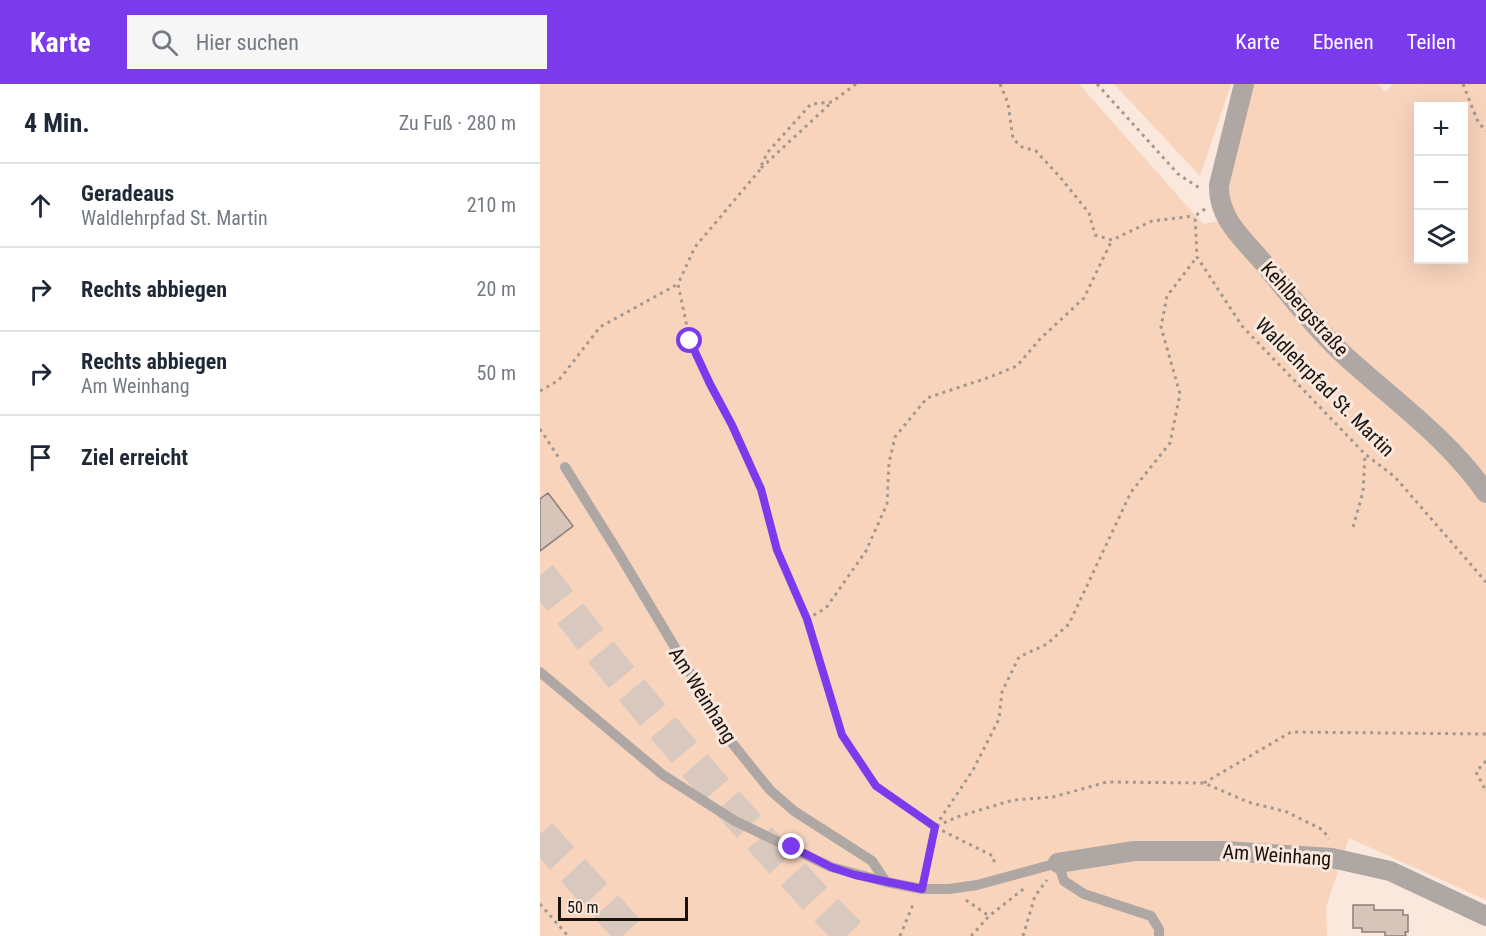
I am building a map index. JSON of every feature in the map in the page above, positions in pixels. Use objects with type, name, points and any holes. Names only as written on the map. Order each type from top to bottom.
[{"type":"street","points":[[1218,200],[1218,185],[1244,84]]},
{"type":"street","name":"Kehlbergstraße","points":[[1218,200],[1228,220],[1306,314],[1341,352],[1440,439],[1468,468],[1486,493]]},
{"type":"street","name":"Am Weinhang","points":[[1058,863],[1134,851],[1225,851],[1332,858],[1390,871],[1486,916]]},
{"type":"lane","name":"Am Weinhang","points":[[564,467],[606,532],[732,743],[770,790],[794,811],[872,861],[886,882]]},
{"type":"lane","name":"Am Weinhang","points":[[540,672],[663,775],[735,821],[831,867],[855,875],[922,889],[949,889],[977,885],[1058,863]]},
{"type":"lane","points":[[1058,863],[1064,880],[1084,894],[1151,916],[1160,929],[1159,936]]},
{"type":"path","points":[[540,391],[559,380],[600,327],[678,284],[695,247],[759,171],[832,102],[856,84]]},
{"type":"path","points":[[1000,84],[1008,103],[1013,138],[1022,147],[1036,151],[1060,177],[1089,213],[1095,235],[1112,240]]},
{"type":"path","points":[[807,619],[826,608],[866,551],[887,504],[889,463],[895,437],[927,398],[1017,366],[1040,339],[1084,298],[1112,240],[1152,221],[1195,216],[1218,200],[1178,174],[1097,84]]},
{"type":"path","points":[[1463,84],[1478,122],[1486,131]]},
{"type":"path","points":[[759,171],[767,153],[811,104],[832,102]]},
{"type":"path","points":[[900,936],[909,912],[922,889],[935,827],[973,770],[999,719],[1002,692],[1019,657],[1047,644],[1069,624],[1131,492],[1170,443],[1180,394],[1161,327],[1167,296],[1197,257],[1195,216]]},
{"type":"path","name":"Waldlehrpfad St. Martin","points":[[1197,257],[1242,326],[1365,454],[1395,477],[1486,582]]},
{"type":"path","points":[[678,284],[690,341],[761,489],[777,550],[807,619],[842,735],[876,786],[935,827],[993,856],[998,879]]},
{"type":"path","points":[[540,429],[564,467]]},
{"type":"path","points":[[1353,527],[1363,492],[1365,454]]},
{"type":"path","points":[[1204,783],[1291,732],[1486,734]]},
{"type":"path","points":[[1486,761],[1476,772],[1486,791]]},
{"type":"path","points":[[935,827],[957,817],[1013,800],[1053,797],[1107,782],[1204,783],[1248,802],[1287,812],[1323,830],[1331,842],[1332,858]]},
{"type":"path","points":[[1023,936],[1035,896],[1053,867],[1058,863]]},
{"type":"path","points":[[971,936],[989,915],[1028,885]]},
{"type":"path","points":[[949,889],[989,915]]},
{"type":"path","points":[[540,904],[568,936]]},
{"type":"shaded area","points":[[540,84],[1079,84],[1203,224],[1219,221],[1348,369],[1385,404],[1453,461],[1486,505],[1486,900],[1349,838],[1326,907],[1327,936],[540,936]]},
{"type":"shaded area","points":[[1114,84],[1231,84],[1200,176]]},
{"type":"shaded area","points":[[1253,84],[1377,84],[1386,92],[1393,84],[1486,84],[1486,481],[1379,379],[1310,307],[1234,214],[1229,199],[1228,178]]},
{"type":"building","points":[[548,493],[573,526],[540,551],[540,499]]},
{"type":"building","points":[[1353,905],[1374,905],[1374,910],[1403,910],[1403,915],[1408,915],[1406,936],[1385,936],[1385,932],[1362,932],[1362,928],[1353,928]]},
{"type":"tunnel","points":[[540,575],[665,730],[743,820],[852,936]]},
{"type":"tunnel","points":[[540,834],[633,936]]},
{"type":"route","points":[[690,341],[761,489],[777,550],[807,619],[842,735],[876,786],[935,827],[922,889],[855,875],[831,867],[792,847]]}]
